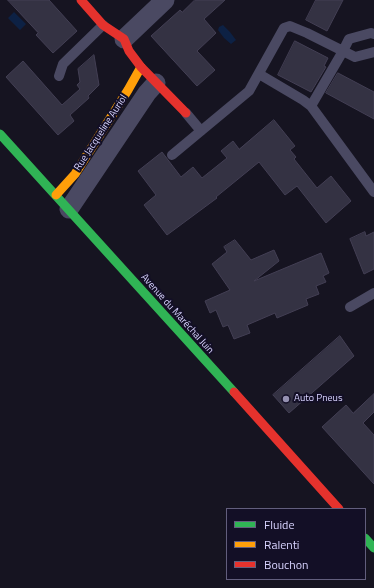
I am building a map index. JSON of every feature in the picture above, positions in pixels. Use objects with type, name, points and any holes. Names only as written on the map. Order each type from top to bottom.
[{"type":"main road","points":[[81,0],[102,25],[124,39],[129,51],[141,67],[186,113]]},
{"type":"main road","name":"Rue Jacqueline Auriol","points":[[56,195],[74,174],[141,67]]},
{"type":"main road","name":"Avenue du Maréchal Juin","points":[[0,134],[338,508]]},
{"type":"main road","points":[[366,539],[374,548]]},
{"type":"street","points":[[124,39],[165,0]]},
{"type":"street","name":"Rue Jacqueline Auriol","points":[[69,209],[147,93],[156,82]]},
{"type":"lane","points":[[59,76],[63,64],[102,25]]},
{"type":"lane","points":[[172,154],[248,91],[284,28],[290,26],[307,33],[355,58],[374,52]]},
{"type":"lane","points":[[311,106],[349,39],[371,33],[374,34]]},
{"type":"lane","points":[[259,74],[311,106],[374,192]]},
{"type":"lane","points":[[186,113],[201,131]]},
{"type":"lane","points":[[350,307],[374,293]]},
{"type":"water","points":[[14,12],[26,24],[20,30],[8,18]]},
{"type":"water","points":[[223,25],[236,40],[231,44],[218,30],[219,27]]},
{"type":"building","points":[[8,0],[49,0],[77,31],[53,53],[36,35],[38,33]]},
{"type":"building","points":[[195,0],[225,0],[204,19],[216,33],[197,51],[215,70],[197,86],[151,36],[180,10],[182,12]]},
{"type":"building","points":[[316,0],[343,0],[327,31],[306,20]]},
{"type":"building","points":[[295,41],[328,58],[324,66],[326,67],[311,92],[278,75]]},
{"type":"building","points":[[94,55],[99,85],[88,96],[89,98],[70,115],[74,121],[58,135],[6,77],[23,61],[62,105],[80,89],[77,85],[80,82],[78,69]]},
{"type":"building","points":[[338,73],[374,92],[374,119],[326,93]]},
{"type":"building","points":[[274,120],[295,146],[290,150],[296,157],[294,159],[317,188],[331,176],[351,201],[326,223],[297,186],[285,195],[259,162],[216,197],[217,198],[167,235],[144,205],[156,195],[138,171],[162,152],[181,177],[193,167],[202,178],[227,158],[221,151],[233,141],[239,149]]},
{"type":"building","points":[[365,232],[366,236],[374,232],[374,269],[364,274],[350,239]]},
{"type":"building","points":[[235,240],[251,260],[274,250],[279,261],[254,281],[321,253],[329,273],[323,276],[326,282],[316,286],[319,294],[306,299],[308,305],[277,318],[275,313],[247,325],[250,333],[234,339],[228,325],[223,327],[216,310],[210,313],[205,301],[230,290],[212,264],[227,252],[224,247]]},
{"type":"building","points":[[340,336],[354,356],[289,413],[273,395]]},
{"type":"building","points":[[374,394],[374,412],[363,423],[374,435],[374,484],[322,427],[346,405],[353,413]]},
{"type":"traffic: fast","points":[[0,134],[234,392]]},
{"type":"traffic: fast","points":[[366,539],[374,548]]},
{"type":"traffic: slow","points":[[56,195],[75,174],[141,67]]},
{"type":"traffic: jam","points":[[81,0],[103,25],[124,39],[129,51],[141,67],[186,113]]},
{"type":"traffic: jam","points":[[234,392],[338,508]]},
{"type":"place","name":"Auto Pneus","points":[[286,399]]}]
